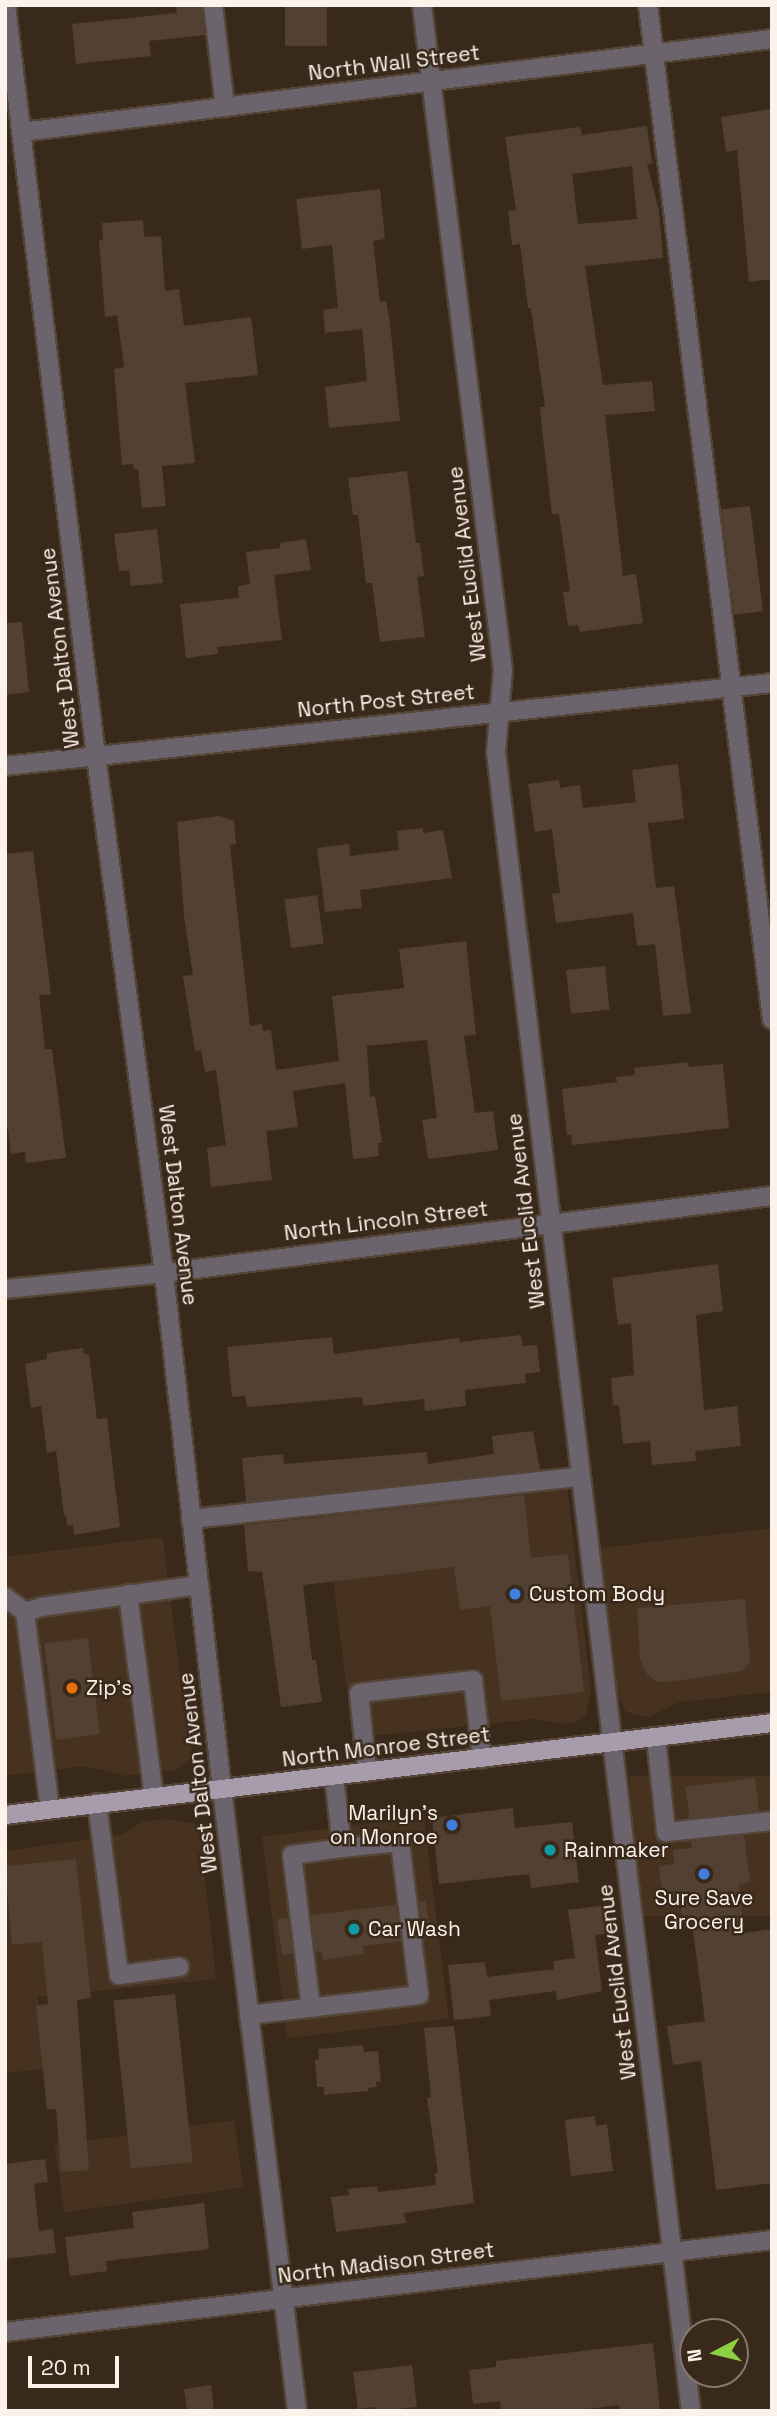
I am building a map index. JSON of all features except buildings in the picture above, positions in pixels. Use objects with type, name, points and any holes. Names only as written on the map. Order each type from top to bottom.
[{"type":"main road","name":"North Monroe Street","points":[[5,1815],[772,1723]]},
{"type":"street","name":"West Dalton Avenue","points":[[6,5],[96,756],[164,1273],[222,1789],[297,2411]]},
{"type":"street","points":[[213,5],[225,107]]},
{"type":"street","name":"West Euclid Avenue","points":[[422,5],[503,670],[496,752],[691,2411]]},
{"type":"street","points":[[648,5],[772,1020]]},
{"type":"street","name":"North Wall Street","points":[[22,132],[772,39]]},
{"type":"street","name":"North Post Street","points":[[5,766],[772,683]]},
{"type":"street","name":"North Lincoln Street","points":[[5,1289],[164,1273],[772,1196]]},
{"type":"street","points":[[191,1518],[580,1477]]},
{"type":"street","points":[[24,1612],[41,1606],[199,1585]]},
{"type":"street","points":[[128,1594],[154,1797]]},
{"type":"street","points":[[5,1598],[24,1612],[50,1809]]},
{"type":"street","points":[[367,1772],[359,1693],[473,1680],[482,1758]]},
{"type":"street","points":[[656,1738],[666,1832],[772,1821]]},
{"type":"street","points":[[334,1776],[342,1848]]},
{"type":"street","points":[[97,1803],[119,1975],[179,1967]]},
{"type":"street","points":[[249,2015],[311,2008],[419,1995],[400,1842],[292,1854],[311,2008]]},
{"type":"street","name":"North Madison Street","points":[[5,2332],[772,2240]]},
{"type":"shaded area","points":[[567,1486],[591,1690],[586,1715],[580,1720],[563,1724],[535,1719],[353,1738],[325,1515]]},
{"type":"shaded area","points":[[772,1528],[772,1692],[680,1702],[648,1717],[626,1712],[618,1697],[600,1548]]},
{"type":"shaded area","points":[[163,1537],[183,1702],[193,1736],[190,1758],[176,1770],[126,1776],[85,1766],[5,1776],[5,1557]]},
{"type":"shaded area","points":[[630,1776],[772,1776],[772,1916],[630,1916]]},
{"type":"shaded area","points":[[424,1817],[449,2018],[287,2038],[262,1837]]},
{"type":"shaded area","points":[[166,1819],[193,1823],[204,1834],[203,1861],[216,1979],[38,1997],[45,2069],[5,2073],[5,1851],[120,1835],[143,1822]]},
{"type":"shaded area","points":[[234,2120],[243,2187],[64,2213],[55,2145]]},
{"type":"place","name":"Custom Body","points":[[515,1594]]},
{"type":"place","name":"Zip's","points":[[72,1688]]},
{"type":"place","name":"Marilyn's on Monroe","points":[[452,1825]]},
{"type":"place","name":"Rainmaker","points":[[550,1850]]},
{"type":"place","name":"Sure Save Grocery","points":[[704,1874]]},
{"type":"place","name":"Car Wash","points":[[354,1929]]}]
